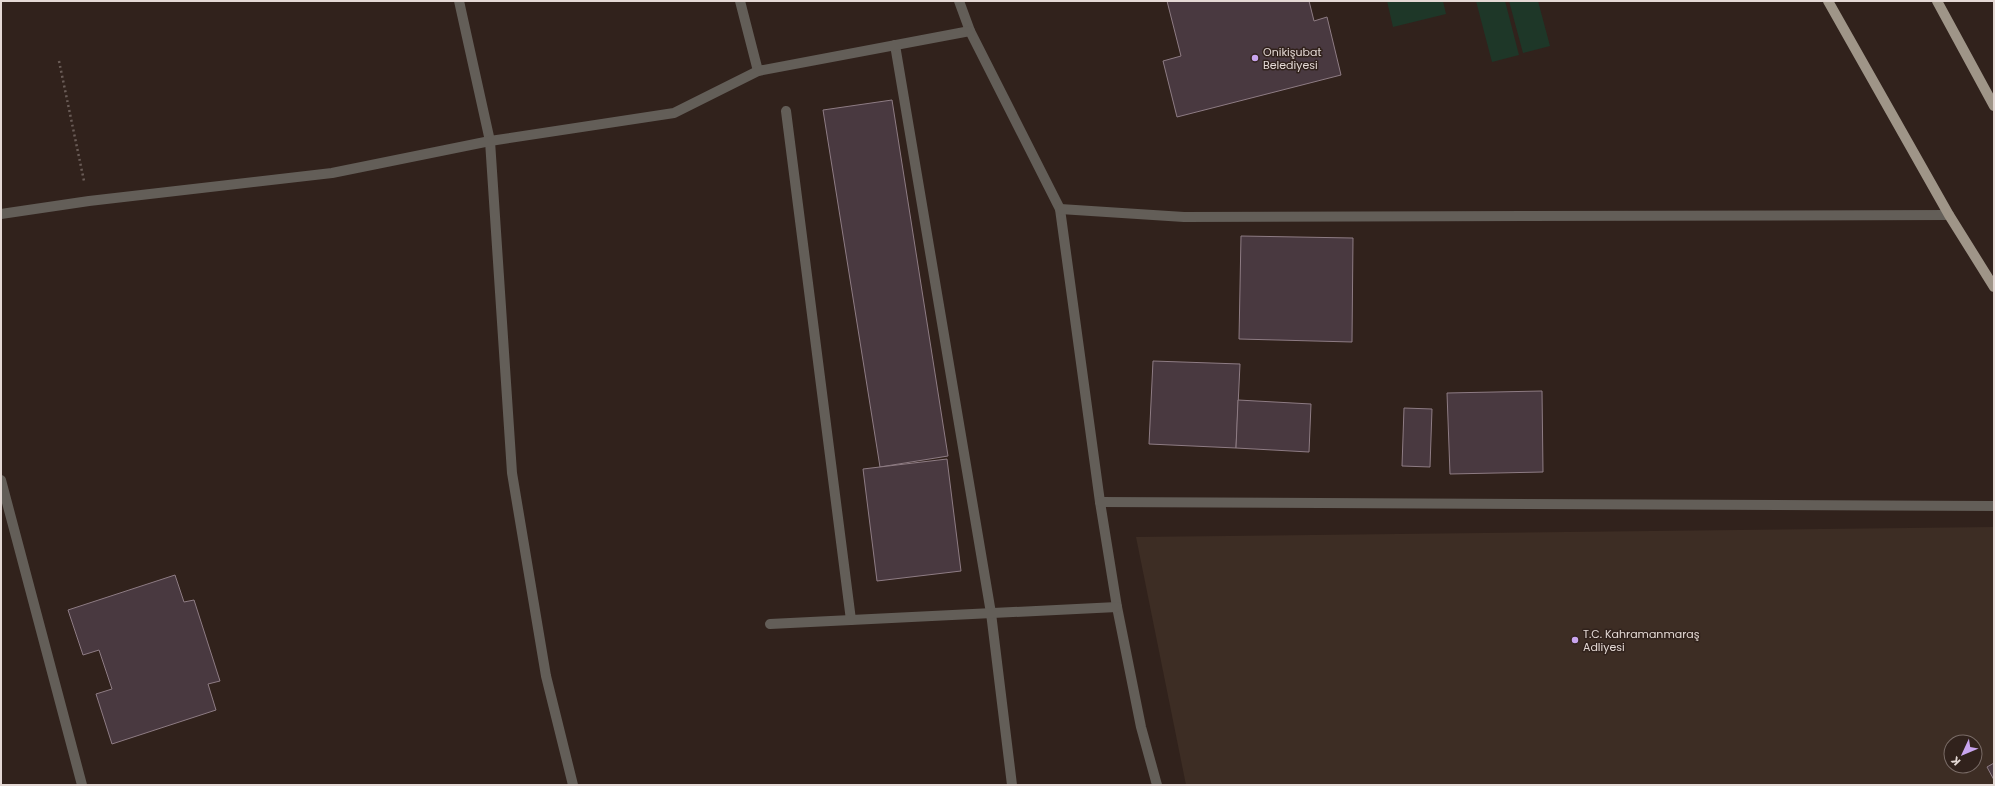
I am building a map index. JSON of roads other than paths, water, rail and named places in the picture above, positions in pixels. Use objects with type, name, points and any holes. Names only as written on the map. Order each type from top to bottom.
[{"type":"main road","points":[[1828,1],[1950,215],[1994,286]]},
{"type":"main road","points":[[1937,1],[1994,106]]},
{"type":"street","points":[[459,1],[490,141],[512,473],[546,676],[573,785]]},
{"type":"street","points":[[740,1],[758,71]]},
{"type":"street","points":[[958,1],[970,31],[1060,209],[1100,502],[1117,607],[1141,727],[1157,785]]},
{"type":"street","points":[[1,214],[89,201],[332,173],[490,141],[674,113],[758,71],[970,31]]},
{"type":"street","points":[[895,45],[991,613],[1012,785]]},
{"type":"street","points":[[786,111],[851,620]]},
{"type":"street","points":[[1060,209],[1184,216],[1950,215]]},
{"type":"street","points":[[1,480],[82,785]]},
{"type":"street","points":[[1100,502],[1994,506]]},
{"type":"street","points":[[770,624],[1117,607]]},
{"type":"place","name":"Onikişubat Belediyesi","points":[[1255,58]]},
{"type":"place","name":"T.C. Kahramanmaraş Adliyesi","points":[[1575,640]]}]
